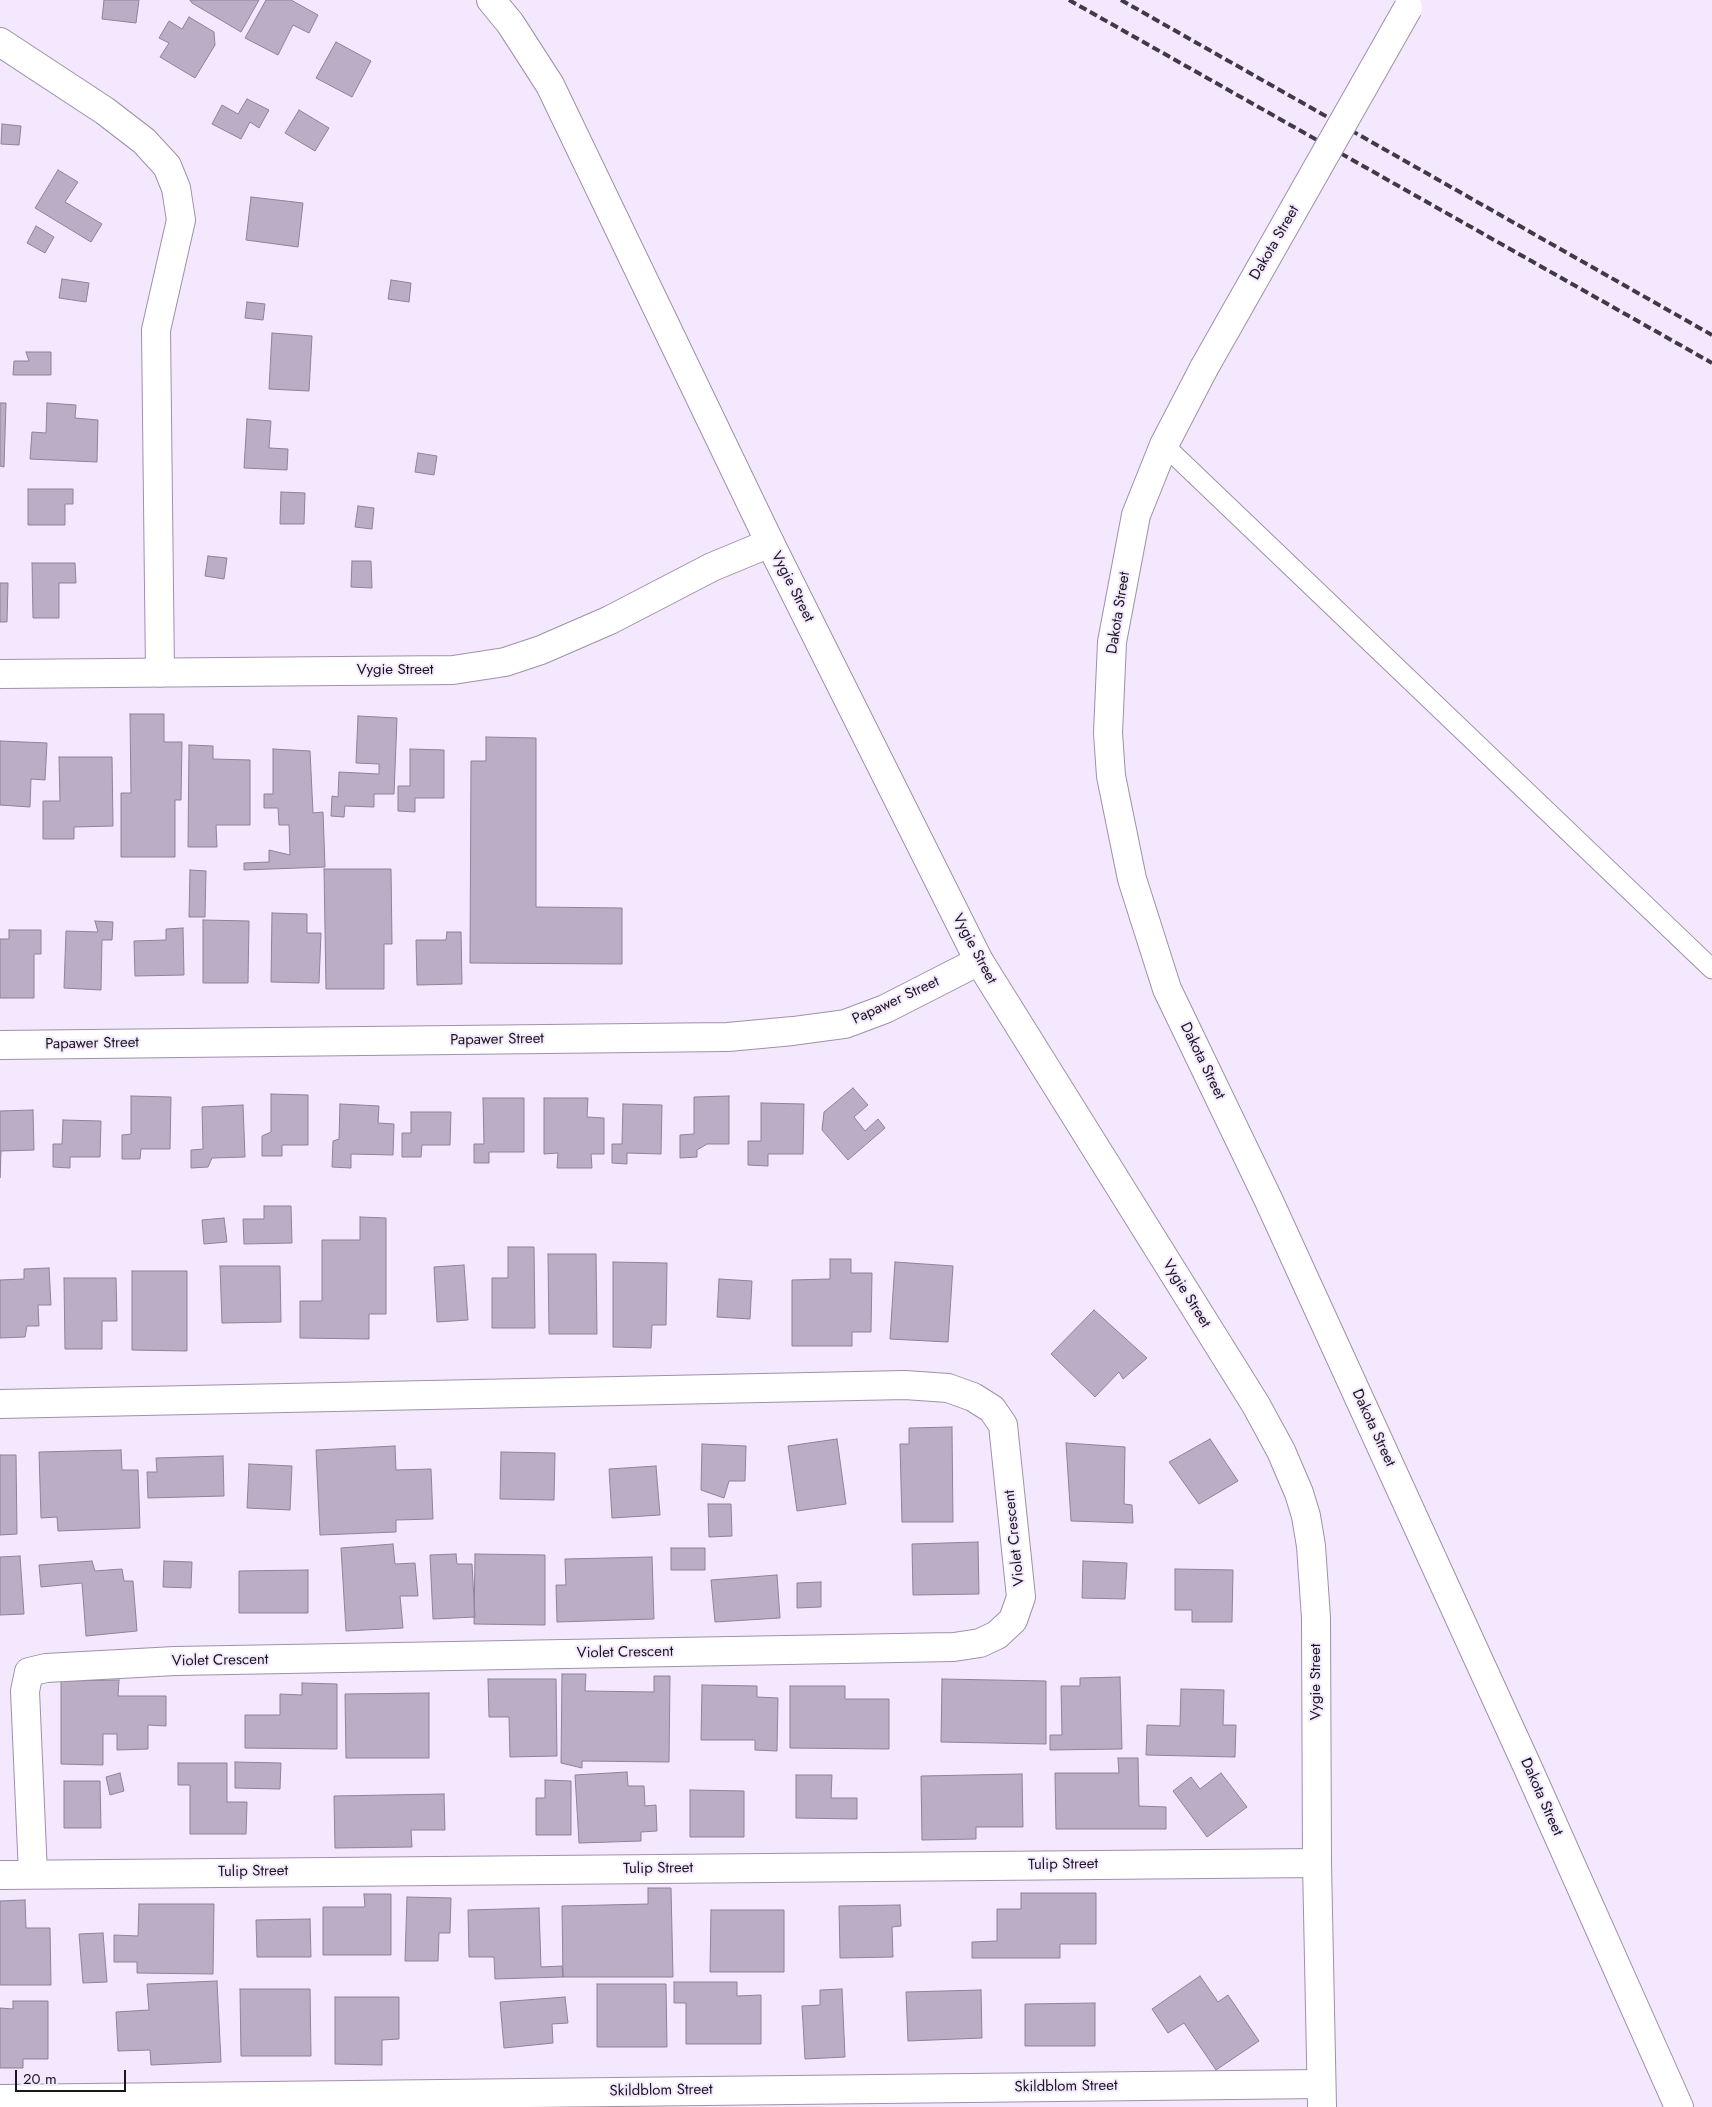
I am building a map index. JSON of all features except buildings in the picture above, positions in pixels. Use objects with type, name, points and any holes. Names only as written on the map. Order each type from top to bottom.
[{"type":"street","points":[[491,0],[510,23],[550,85],[770,543]]},
{"type":"street","name":"Dakota Street","points":[[1410,4],[1204,368],[1164,445],[1136,515],[1112,642],[1109,724],[1111,776],[1132,879],[1168,989],[1302,1273],[1528,1768],[1679,2107]]},
{"type":"street","points":[[0,42],[105,111],[144,141],[167,166],[176,188],[181,220],[156,330],[160,673]]},
{"type":"street","name":"Vygie Street","points":[[0,674],[453,670],[505,662],[541,650],[610,620],[712,566],[770,543],[979,961],[1256,1405],[1281,1451],[1299,1493],[1311,1546],[1316,1618],[1317,1862],[1321,2096]]},
{"type":"street","name":"Papawer Street","points":[[0,1045],[728,1037],[845,1024],[877,1012],[979,961]]},
{"type":"street","name":"Violet Crescent","points":[[0,1404],[905,1385],[948,1388],[973,1397],[992,1409],[1003,1425],[1022,1597],[1013,1620],[997,1635],[980,1643],[954,1647],[175,1661],[46,1668],[29,1672],[24,1691],[33,1874]]},
{"type":"street","name":"Tulip Street","points":[[0,1875],[1317,1862]]},
{"type":"street","name":"Skildblom Street","points":[[0,2099],[1321,2096]]},
{"type":"lane","points":[[1164,445],[1712,969]]},
{"type":"railway","points":[[1069,0],[1712,363]]},
{"type":"railway","points":[[1121,0],[1712,335]]}]
